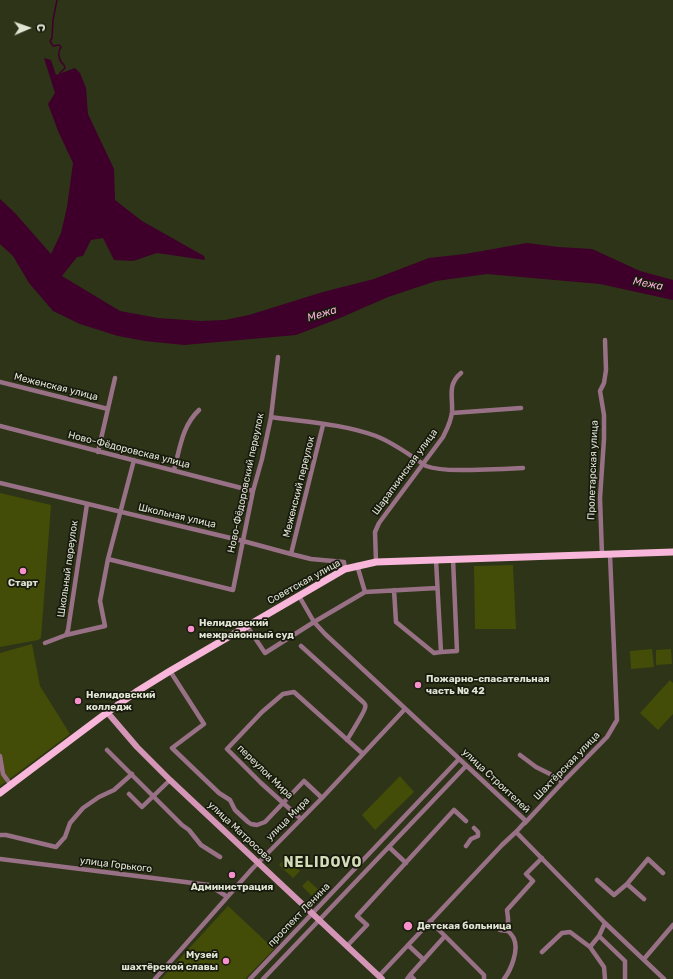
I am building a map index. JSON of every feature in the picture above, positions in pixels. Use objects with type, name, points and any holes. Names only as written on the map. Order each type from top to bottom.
[{"type":"main road","name":"Советская улица","points":[[0,793],[107,712],[136,692],[345,569],[357,565],[376,562],[673,552]]},
{"type":"main road","name":"улица Матросова","points":[[107,712],[137,748],[381,978]]},
{"type":"street","name":"Пролетарская улица","points":[[602,555],[600,498],[604,416],[600,391],[604,383],[606,370],[605,340]]},
{"type":"street","name":"Ново-Фёдоровский переулок","points":[[108,559],[233,590],[253,491],[271,417],[278,357]]},
{"type":"street","name":"Шарапкинская улица","points":[[376,562],[375,532],[379,523],[449,425],[452,413],[451,389],[455,379],[461,373]]},
{"type":"street","points":[[98,452],[115,378]]},
{"type":"street","name":"Меженская улица","points":[[0,382],[108,409]]},
{"type":"street","points":[[452,413],[522,408]]},
{"type":"street","points":[[174,470],[184,431],[193,416],[199,410]]},
{"type":"street","points":[[271,417],[338,426],[376,436],[393,444],[430,468],[446,470],[523,468]]},
{"type":"street","name":"Меженский переулок","points":[[291,554],[323,425]]},
{"type":"street","name":"Ново-Фёдоровская улица","points":[[0,426],[253,491]]},
{"type":"street","points":[[45,643],[66,635],[106,626],[100,602],[108,559],[134,460]]},
{"type":"street","name":"Школьная улица","points":[[0,484],[243,541],[310,559],[344,562],[345,569]]},
{"type":"street","name":"Школьный переулок","points":[[66,635],[87,504]]},
{"type":"street","name":"Шахтёрская улица","points":[[526,821],[607,737],[617,720],[618,712],[610,555]]},
{"type":"street","points":[[394,590],[396,622],[434,653],[457,651],[453,559]]},
{"type":"street","points":[[436,560],[440,652]]},
{"type":"street","points":[[357,565],[365,592]]},
{"type":"street","points":[[247,626],[265,654],[314,622],[365,592],[437,588]]},
{"type":"street","name":"улица Строителей","points":[[298,596],[314,622],[325,634],[526,821],[516,832]]},
{"type":"street","points":[[301,646],[363,702],[365,706],[364,713],[356,723],[347,740]]},
{"type":"street","points":[[170,671],[204,724],[172,748],[219,792],[230,800],[235,810],[251,824],[261,824],[266,822],[304,781],[322,798]]},
{"type":"street","name":"переулок Мира","points":[[301,819],[261,783],[227,749],[262,712],[283,694],[294,692],[363,754]]},
{"type":"street","name":"улица Мира","points":[[155,979],[226,896],[322,798],[405,710]]},
{"type":"street","points":[[107,750],[182,825],[189,830],[201,844],[220,857]]},
{"type":"street","points":[[520,755],[536,767],[558,778],[562,783]]},
{"type":"street","points":[[0,756],[4,774],[11,785]]},
{"type":"street","name":"проспект Ленина","points":[[250,979],[460,759]]},
{"type":"street","name":"проспект Ленина","points":[[263,979],[466,766]]},
{"type":"street","points":[[0,835],[6,835],[56,847],[65,837],[70,823],[83,808],[99,797],[114,790],[132,774]]},
{"type":"street","points":[[130,794],[142,807],[170,780]]},
{"type":"street","points":[[372,930],[357,916],[454,810],[466,821]]},
{"type":"street","points":[[466,846],[471,839],[476,839],[478,836],[478,832],[474,828]]},
{"type":"street","points":[[381,978],[430,921],[516,832],[605,923],[664,979]]},
{"type":"street","points":[[389,847],[406,863]]},
{"type":"street","points":[[504,979],[510,972],[516,948],[514,939],[508,931],[507,910],[533,881],[526,874],[542,858]]},
{"type":"street","name":"улица Горького","points":[[0,859],[209,885],[226,896]]},
{"type":"street","points":[[597,880],[614,896],[627,884],[648,859],[663,873]]},
{"type":"street","points":[[627,884],[644,899]]},
{"type":"street","points":[[430,921],[484,975],[484,979]]},
{"type":"street","points":[[590,947],[599,936],[605,923]]},
{"type":"street","points":[[347,946],[367,925]]},
{"type":"street","points":[[644,959],[673,926]]},
{"type":"street","points":[[500,930],[508,931]]},
{"type":"street","points":[[542,952],[562,933],[570,932],[590,947],[604,967],[605,979]]},
{"type":"street","points":[[410,978],[445,936]]},
{"type":"street","points":[[599,936],[625,961],[625,979]]},
{"type":"street","points":[[408,945],[424,960]]},
{"type":"green space","name":"Старт","points":[[0,493],[51,505],[41,638],[38,640],[0,647]]},
{"type":"green space","points":[[513,565],[516,629],[475,629],[474,566]]},
{"type":"green space","points":[[32,644],[40,686],[70,734],[0,786],[0,653]]},
{"type":"green space","points":[[652,649],[654,667],[631,669],[630,651]]},
{"type":"green space","points":[[671,649],[672,664],[656,665],[656,650]]},
{"type":"green space","points":[[670,680],[673,683],[673,714],[658,730],[640,713]]},
{"type":"green space","points":[[400,776],[414,792],[375,830],[362,815]]},
{"type":"green space","points":[[285,858],[300,871],[293,878],[279,865]]},
{"type":"green space","points":[[308,880],[322,893],[316,900],[302,886]]},
{"type":"green space","points":[[228,906],[274,949],[245,979],[161,979]]},
{"type":"water","name":"Межа","points":[[44,58],[51,60],[56,75],[75,68],[80,73],[86,88],[88,114],[114,169],[115,200],[142,221],[204,256],[205,260],[157,253],[133,261],[114,260],[103,238],[91,240],[83,256],[77,257],[62,276],[120,311],[158,318],[201,321],[225,320],[249,315],[323,292],[374,279],[429,258],[465,254],[527,243],[592,249],[640,271],[673,280],[673,300],[600,284],[487,274],[436,281],[388,297],[296,335],[184,345],[145,341],[118,336],[80,324],[53,311],[29,283],[13,256],[0,244],[0,199],[15,213],[51,254],[61,233],[67,207],[73,163],[58,131],[48,104],[55,93]]},
{"type":"waterway","points":[[57,0],[53,20],[52,38],[50,41],[53,46],[59,45],[61,47],[59,57],[65,68],[60,73],[61,75]]},
{"type":"place","name":"Старт","points":[[23,571]]},
{"type":"place","name":"Нелидовский межрайонный суд","points":[[191,629]]},
{"type":"place","name":"Пожарно-спасательная часть № 42","points":[[418,685]]},
{"type":"place","name":"Нелидовский колледж","points":[[78,701]]},
{"type":"place","name":"Администрация","points":[[232,875]]},
{"type":"place","name":"Детская больница","points":[[408,926]]},
{"type":"place","name":"Музей шахтёрской славы","points":[[226,961]]},
{"type":"district","name":"NELIDOVO","points":[[323,863]]}]
